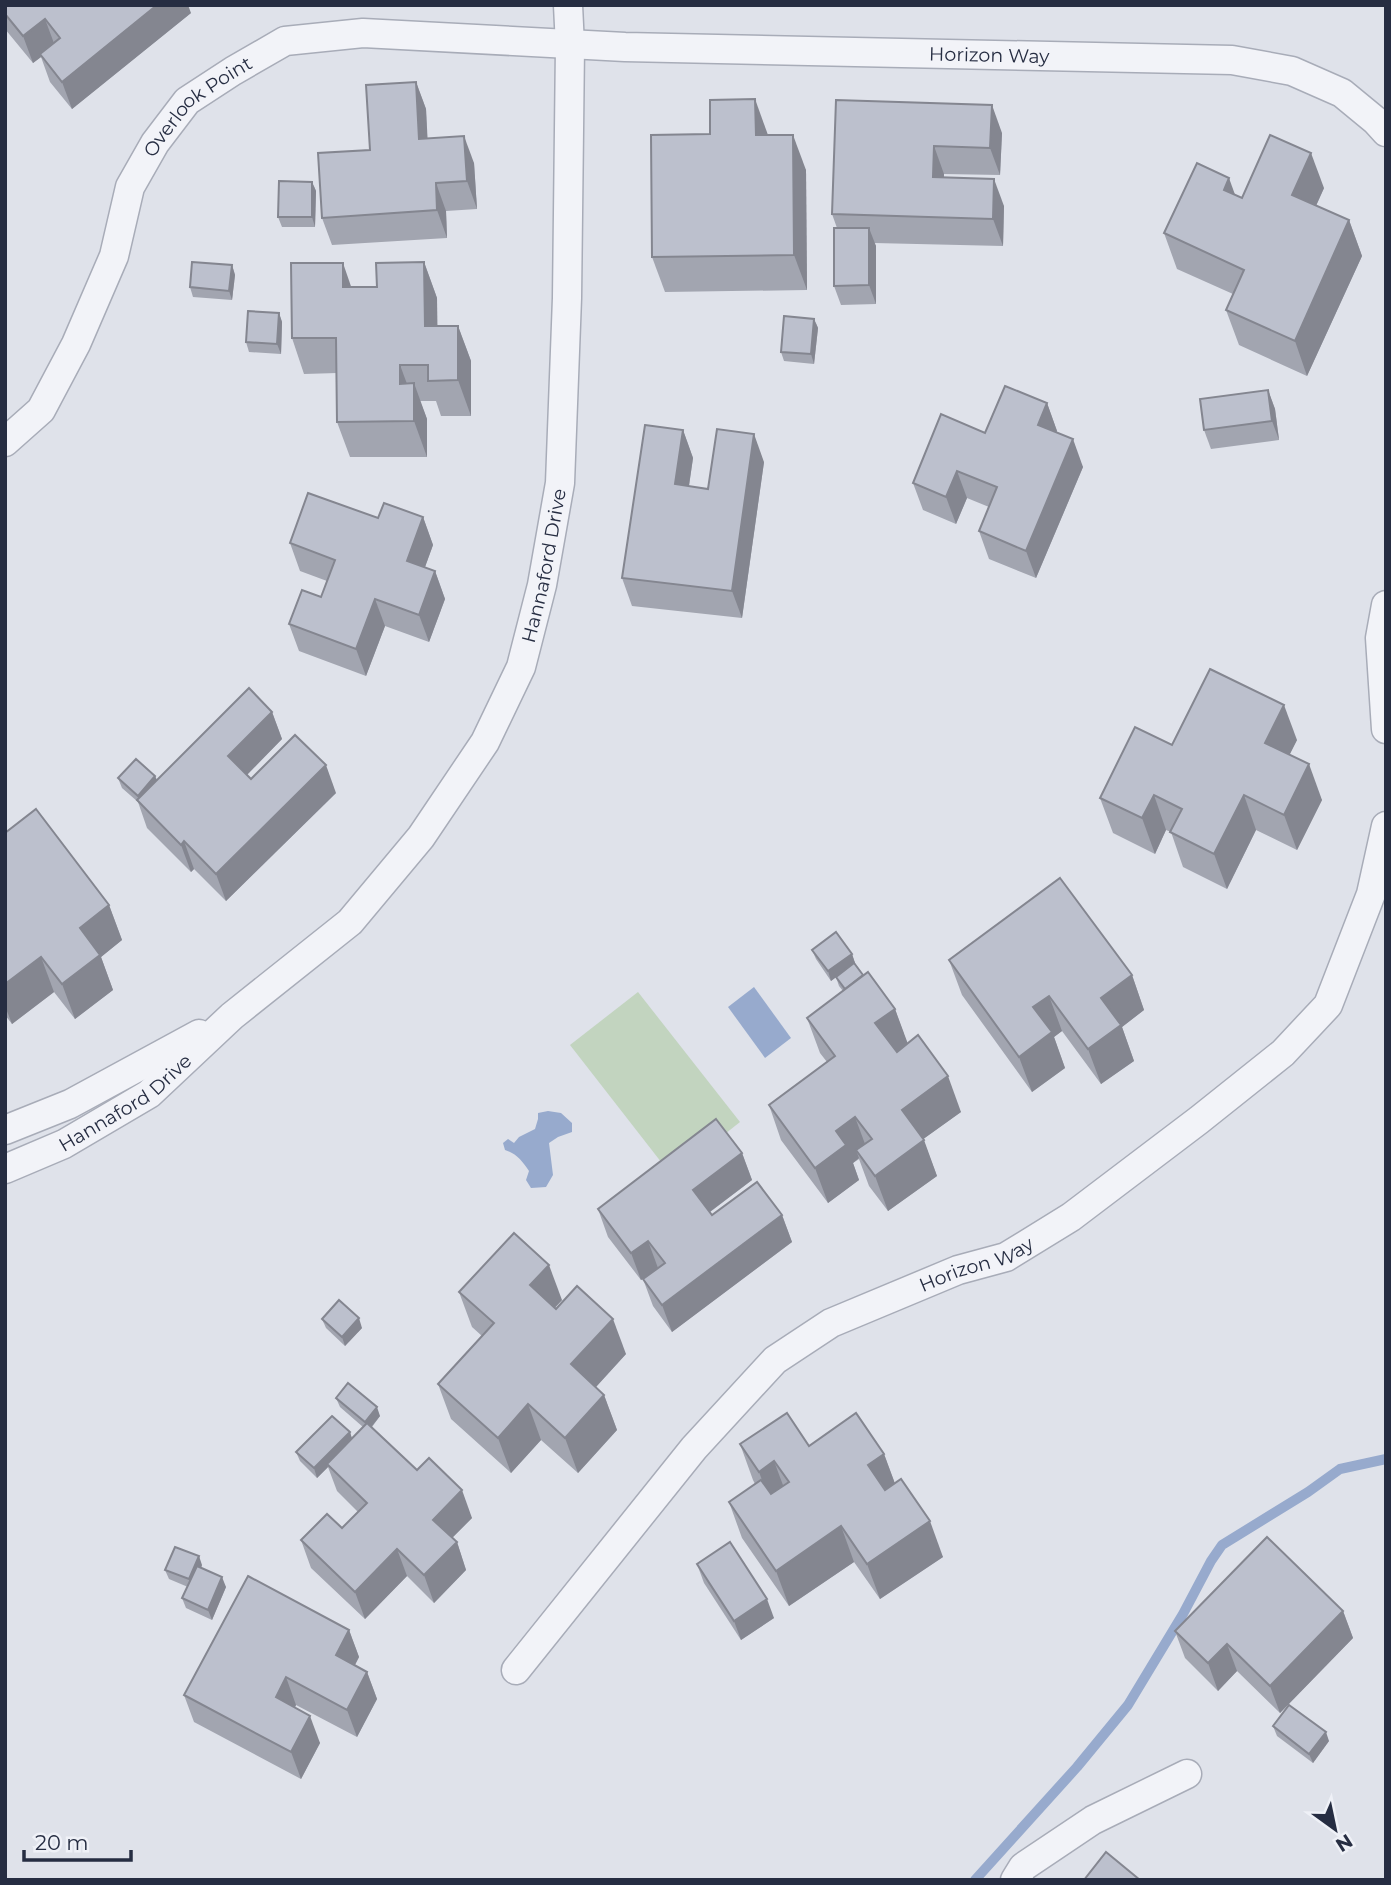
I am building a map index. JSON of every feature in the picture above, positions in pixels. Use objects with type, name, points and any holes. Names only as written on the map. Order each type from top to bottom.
[{"type":"street","name":"Hannaford Drive","points":[[5,1169],[64,1144],[149,1094],[232,1016],[349,922],[421,837],[485,742],[522,667],[542,585],[560,483],[567,298],[570,46],[568,5]]},
{"type":"street","name":"Overlook Point","points":[[5,442],[41,410],[47,399],[76,344],[114,256],[130,187],[155,143],[187,101],[285,41],[363,33],[570,46]]},
{"type":"street","name":"Horizon Way","points":[[570,46],[1232,60],[1292,71],[1342,93],[1386,132]]},
{"type":"street","points":[[1386,606],[1380,638],[1386,729]]},
{"type":"street","name":"Horizon Way","points":[[516,1670],[694,1448],[775,1360],[831,1323],[958,1270],[1006,1257],[1071,1217],[1283,1053],[1328,1004],[1371,894],[1386,826]]},
{"type":"street","name":"Hannaford Drive","points":[[5,1130],[70,1104],[232,1016]]},
{"type":"street","points":[[1015,1880],[1023,1867],[1093,1820],[1187,1774]]},
{"type":"green space","points":[[638,992],[740,1122],[672,1176],[570,1045]]},
{"type":"water","points":[[754,987],[791,1038],[765,1058],[728,1007]]},
{"type":"water","points":[[538,1113],[561,1113],[572,1123],[572,1132],[549,1143],[553,1175],[546,1187],[531,1188],[526,1180],[529,1171],[519,1158],[505,1150],[503,1143],[508,1139],[514,1143],[519,1137],[535,1129]]},
{"type":"building","points":[[5,5],[157,5],[62,82],[40,54],[60,38],[45,19],[23,36],[5,14]]},
{"type":"building","points":[[416,82],[419,139],[464,136],[467,181],[436,183],[437,210],[322,218],[318,153],[370,150],[366,85]]},
{"type":"building","points":[[755,99],[756,135],[793,135],[794,255],[652,257],[651,135],[710,134],[710,100]]},
{"type":"building","points":[[836,100],[992,105],[990,148],[934,146],[933,177],[994,179],[993,219],[832,214]]},
{"type":"building","points":[[1270,135],[1311,153],[1292,195],[1349,220],[1295,341],[1226,310],[1244,270],[1164,233],[1197,163],[1229,178],[1224,190],[1242,198]]},
{"type":"building","points":[[279,181],[312,182],[312,217],[278,217]]},
{"type":"building","points":[[834,228],[869,228],[869,285],[834,286]]},
{"type":"building","points":[[192,262],[232,265],[229,291],[190,287]]},
{"type":"building","points":[[424,262],[425,326],[458,326],[458,380],[428,381],[428,365],[400,365],[400,384],[414,383],[414,421],[337,422],[336,338],[292,338],[291,263],[343,263],[343,287],[377,287],[376,263]]},
{"type":"building","points":[[248,311],[279,313],[277,344],[246,342]]},
{"type":"building","points":[[784,316],[814,319],[811,354],[781,352]]},
{"type":"building","points":[[1005,386],[1047,403],[1038,425],[1073,439],[1026,551],[979,531],[997,487],[957,471],[946,497],[913,483],[941,414],[985,433]]},
{"type":"building","points":[[1268,390],[1272,421],[1204,430],[1200,399]]},
{"type":"building","points":[[645,425],[683,430],[675,484],[708,489],[717,429],[754,434],[732,591],[622,578]]},
{"type":"building","points":[[308,493],[378,518],[384,503],[423,517],[407,561],[435,571],[419,615],[375,599],[356,649],[289,624],[302,590],[321,597],[335,560],[290,543]]},
{"type":"building","points":[[1210,669],[1284,705],[1265,743],[1309,764],[1284,815],[1244,795],[1214,854],[1170,832],[1182,809],[1154,795],[1142,818],[1100,798],[1135,727],[1172,745]]},
{"type":"building","points":[[249,688],[272,712],[228,756],[251,779],[295,735],[326,765],[216,874],[184,841],[181,845],[137,800]]},
{"type":"building","points":[[136,759],[155,776],[138,796],[118,778]]},
{"type":"building","points":[[36,809],[109,905],[80,928],[100,955],[62,984],[41,957],[5,984],[5,833]]},
{"type":"building","points":[[1060,878],[1132,975],[1101,998],[1121,1025],[1088,1049],[1049,996],[1033,1007],[1052,1032],[1019,1057],[949,960]]},
{"type":"building","points":[[836,932],[852,954],[828,971],[812,950]]},
{"type":"building","points":[[854,963],[863,975],[845,989],[836,977]]},
{"type":"building","points":[[868,972],[895,1009],[875,1023],[897,1052],[918,1035],[948,1076],[902,1110],[924,1140],[875,1176],[856,1150],[872,1139],[855,1117],[836,1131],[846,1145],[815,1168],[769,1105],[835,1056],[807,1018]]},
{"type":"building","points":[[716,1119],[742,1153],[693,1190],[712,1215],[757,1182],[782,1215],[662,1305],[643,1279],[665,1263],[648,1241],[631,1253],[598,1209]]},
{"type":"building","points":[[514,1233],[549,1265],[530,1285],[556,1309],[577,1286],[613,1319],[571,1364],[604,1395],[565,1438],[528,1404],[498,1438],[438,1384],[494,1323],[459,1292]]},
{"type":"building","points":[[339,1300],[359,1318],[342,1337],[322,1319]]},
{"type":"building","points":[[348,1383],[377,1407],[365,1422],[336,1398]]},
{"type":"building","points":[[787,1413],[809,1446],[856,1413],[884,1454],[868,1465],[885,1490],[901,1479],[930,1521],[867,1564],[841,1526],[776,1571],[729,1502],[761,1480],[771,1494],[789,1482],[774,1461],[759,1472],[740,1444]]},
{"type":"building","points":[[332,1416],[350,1432],[314,1468],[296,1452]]},
{"type":"building","points":[[367,1423],[417,1470],[429,1458],[462,1490],[433,1520],[457,1542],[424,1575],[397,1549],[355,1592],[301,1540],[327,1514],[342,1528],[367,1503],[327,1464]]},
{"type":"building","points":[[1267,1537],[1343,1611],[1270,1686],[1227,1644],[1208,1663],[1175,1631]]},
{"type":"building","points":[[730,1542],[767,1599],[734,1621],[697,1564]]},
{"type":"building","points":[[175,1547],[199,1556],[189,1579],[165,1570]]},
{"type":"building","points":[[197,1566],[222,1577],[208,1610],[182,1598]]},
{"type":"building","points":[[248,1576],[349,1630],[336,1655],[367,1672],[347,1710],[286,1677],[276,1697],[310,1716],[291,1752],[184,1695]]},
{"type":"building","points":[[1289,1705],[1326,1732],[1309,1754],[1273,1726]]},
{"type":"building","points":[[1106,1852],[1140,1880],[1084,1880]]},
{"type":"waterway","points":[[975,1880],[1077,1767],[1128,1705],[1222,1545],[1340,1469],[1386,1459]]}]
